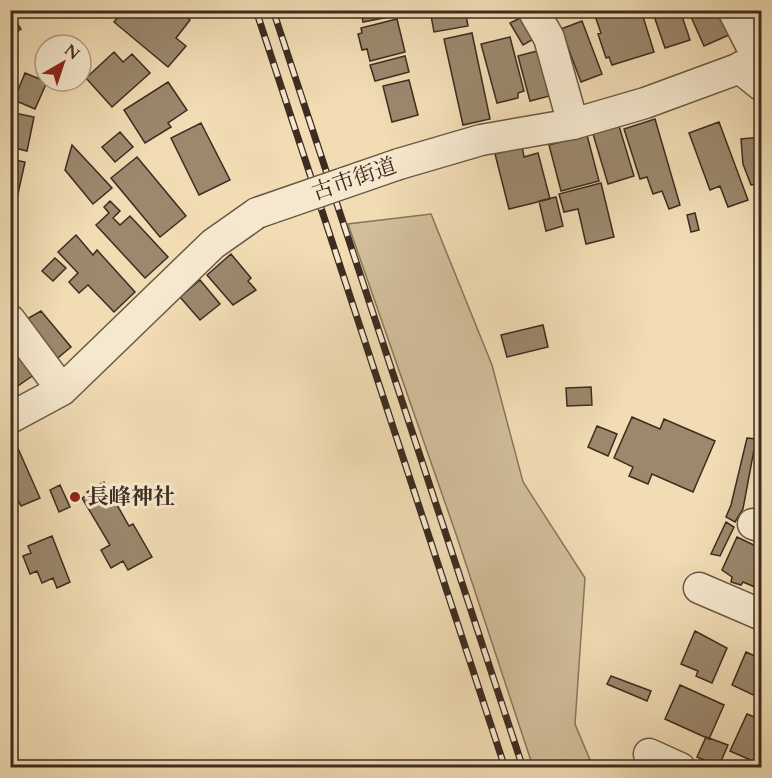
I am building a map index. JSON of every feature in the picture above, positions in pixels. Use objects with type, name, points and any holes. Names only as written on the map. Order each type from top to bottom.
[{"type":"street","points":[[533,10],[549,38],[573,124]]},
{"type":"street","points":[[733,10],[756,68]]},
{"type":"street","name":"古市街道","points":[[10,418],[62,390],[213,244],[256,213],[399,164],[481,140],[573,124],[756,68]]},
{"type":"street","points":[[10,320],[62,390]]},
{"type":"street","points":[[699,588],[762,615]]},
{"type":"street","points":[[649,754],[680,768]]},
{"type":"shaded area","points":[[431,214],[492,365],[523,482],[585,578],[575,724],[593,767],[533,767],[457,537],[348,224]]},
{"type":"building","points":[[124,10],[179,10],[190,20],[176,38],[186,46],[168,67],[114,22]]},
{"type":"building","points":[[361,10],[403,10],[404,14],[363,22]]},
{"type":"building","points":[[430,10],[465,10],[468,26],[434,32]]},
{"type":"building","points":[[601,10],[641,10],[654,52],[612,65],[609,57],[606,58],[598,34],[601,33],[594,13]]},
{"type":"building","points":[[652,10],[680,10],[690,40],[665,48]]},
{"type":"building","points":[[688,10],[723,10],[731,34],[704,46]]},
{"type":"building","points":[[744,10],[762,10],[762,31],[756,34]]},
{"type":"building","points":[[10,13],[21,29],[12,35],[10,32]]},
{"type":"building","points":[[524,16],[537,37],[523,45],[510,23]]},
{"type":"building","points":[[397,19],[405,52],[370,61],[367,49],[362,50],[358,34],[362,33],[361,28]]},
{"type":"building","points":[[582,21],[602,74],[581,82],[561,29]]},
{"type":"building","points":[[472,33],[490,119],[463,125],[444,39]]},
{"type":"building","points":[[510,37],[524,91],[518,93],[518,98],[497,103],[481,44]]},
{"type":"building","points":[[541,50],[553,95],[530,101],[518,56]]},
{"type":"building","points":[[114,52],[123,62],[132,54],[150,73],[112,107],[93,86],[93,72]]},
{"type":"building","points":[[405,56],[409,72],[375,81],[370,65]]},
{"type":"building","points":[[25,73],[33,76],[33,93],[42,93],[35,109],[14,100]]},
{"type":"building","points":[[409,80],[418,115],[392,122],[383,86]]},
{"type":"building","points":[[168,82],[187,110],[168,123],[171,127],[145,143],[124,110]]},
{"type":"building","points":[[10,112],[34,117],[27,151],[10,147]]},
{"type":"building","points":[[655,119],[680,205],[669,209],[662,191],[653,194],[647,177],[640,179],[624,129]]},
{"type":"building","points":[[719,122],[748,200],[728,207],[720,186],[710,190],[689,133]]},
{"type":"building","points":[[201,123],[230,180],[199,195],[171,138]]},
{"type":"building","points":[[619,126],[634,176],[608,184],[593,134]]},
{"type":"building","points":[[120,132],[133,147],[115,162],[102,147]]},
{"type":"building","points":[[587,135],[599,181],[561,191],[549,145]]},
{"type":"building","points":[[762,137],[762,199],[760,199],[759,184],[751,185],[743,164],[741,139]]},
{"type":"building","points":[[72,145],[112,188],[93,204],[65,170]]},
{"type":"building","points":[[522,147],[524,157],[538,153],[550,199],[509,209],[495,154]]},
{"type":"building","points":[[137,157],[186,216],[160,237],[111,178]]},
{"type":"building","points":[[10,159],[25,162],[17,198],[10,196]]},
{"type":"building","points":[[601,183],[614,237],[586,244],[578,209],[564,212],[559,194]]},
{"type":"building","points":[[556,197],[563,226],[546,231],[539,201]]},
{"type":"building","points":[[110,201],[120,211],[113,218],[120,225],[130,216],[168,257],[145,278],[96,225],[109,213],[104,207]]},
{"type":"building","points":[[695,213],[699,230],[691,232],[687,215]]},
{"type":"building","points":[[76,235],[93,255],[97,250],[135,292],[114,312],[88,285],[79,293],[69,282],[78,273],[58,252]]},
{"type":"building","points":[[231,254],[251,278],[248,281],[256,290],[233,305],[207,275]]},
{"type":"building","points":[[55,258],[66,268],[53,281],[42,271]]},
{"type":"building","points":[[200,280],[220,304],[200,320],[180,297]]},
{"type":"building","points":[[41,311],[71,347],[53,362],[20,323]]},
{"type":"building","points":[[543,325],[548,347],[507,357],[501,335]]},
{"type":"building","points":[[10,339],[35,374],[12,390],[10,387]]},
{"type":"building","points":[[591,387],[592,405],[567,406],[566,388]]},
{"type":"building","points":[[632,417],[660,429],[664,419],[715,441],[693,492],[652,474],[648,484],[629,476],[633,467],[614,458]]},
{"type":"building","points":[[597,426],[617,434],[608,456],[588,447]]},
{"type":"building","points":[[747,438],[756,439],[743,509],[735,522],[726,517]]},
{"type":"building","points":[[16,444],[40,498],[21,506],[16,496],[10,499],[10,447]]},
{"type":"building","points":[[104,482],[129,526],[133,524],[152,557],[128,570],[123,561],[111,568],[101,550],[110,545],[82,498],[88,495],[87,492]]},
{"type":"building","points":[[60,485],[70,507],[59,512],[50,490]]},
{"type":"building","points":[[726,522],[734,527],[720,556],[711,554]]},
{"type":"building","points":[[52,536],[70,582],[57,588],[53,578],[42,583],[37,571],[30,574],[23,556],[31,553],[28,546]]},
{"type":"building","points":[[737,537],[762,549],[762,590],[743,582],[741,585],[731,582],[732,577],[722,570]]},
{"type":"building","points":[[695,631],[727,648],[712,683],[696,676],[698,671],[681,664]]},
{"type":"building","points":[[746,652],[762,659],[762,699],[732,685]]},
{"type":"building","points":[[611,676],[651,691],[647,701],[607,684]]},
{"type":"building","points":[[680,685],[724,705],[709,739],[665,719]]},
{"type":"building","points":[[747,714],[762,720],[762,765],[730,751]]},
{"type":"building","points":[[706,737],[728,745],[719,766],[697,757]]},
{"type":"railway","points":[[256,10],[505,768]]},
{"type":"railway","points":[[273,10],[523,768]]},
{"type":"place","name":"長峰神社","points":[[75,497]]}]
